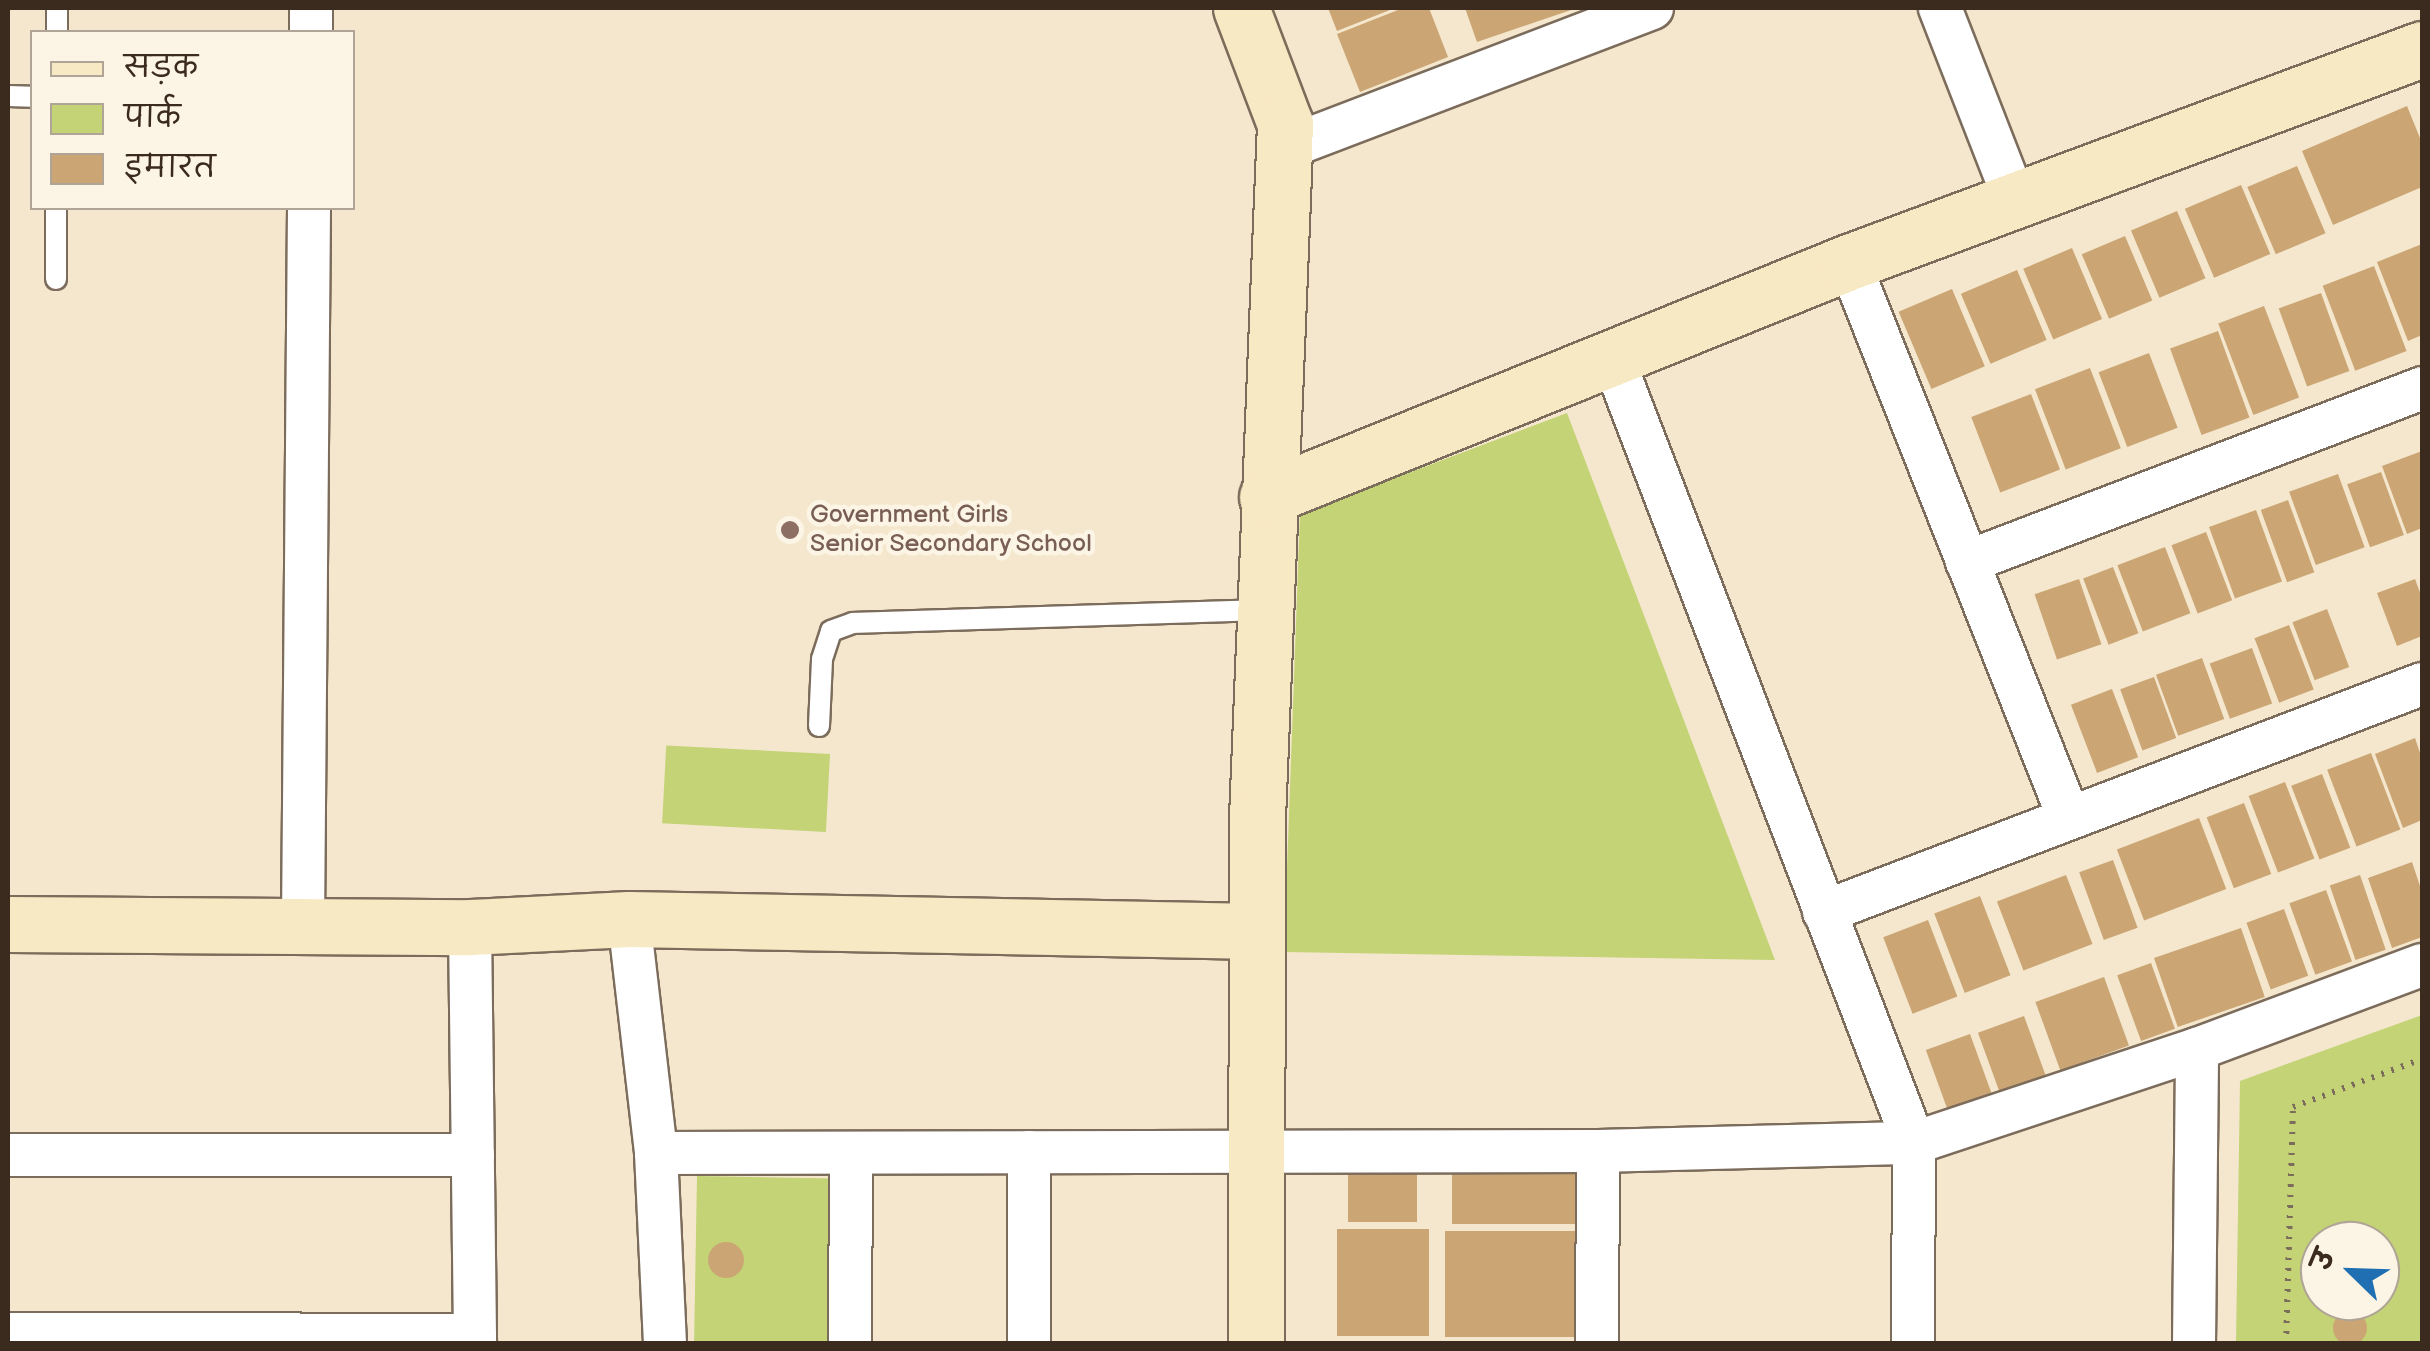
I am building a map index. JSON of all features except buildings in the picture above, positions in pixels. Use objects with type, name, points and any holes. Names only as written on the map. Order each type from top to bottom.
[{"type":"street","points":[[1240,8],[1285,124],[1264,610],[1257,932],[1256,1344]]},
{"type":"street","points":[[1940,8],[2016,203]]},
{"type":"street","points":[[1283,150],[1632,11]]},
{"type":"street","points":[[1267,496],[1849,262],[2422,49]]},
{"type":"street","points":[[303,925],[309,210]]},
{"type":"street","points":[[1849,262],[2069,818]]},
{"type":"street","points":[[1613,359],[1914,1143],[1913,1344]]},
{"type":"street","points":[[1968,562],[2422,388]]},
{"type":"street","points":[[1824,912],[2422,684]]},
{"type":"street","points":[[8,924],[470,927],[629,919],[1257,932]]},
{"type":"street","points":[[629,919],[656,1152],[665,1344]]},
{"type":"street","points":[[8,1334],[70,1339],[475,1339],[470,927]]},
{"type":"street","points":[[656,1152],[1598,1151],[1914,1143],[2197,1050],[2422,966]]},
{"type":"street","points":[[2194,1344],[2197,1050]]},
{"type":"street","points":[[1597,1344],[1598,1151]]},
{"type":"street","points":[[1029,1152],[1029,1344]]},
{"type":"street","points":[[850,1344],[851,1153]]},
{"type":"street","points":[[8,1156],[472,1155]]},
{"type":"lane","points":[[56,210],[56,279]]},
{"type":"lane","points":[[819,726],[822,659],[831,631],[854,623],[1264,610]]},
{"type":"path","points":[[2286,1344],[2293,1107],[2422,1059]]},
{"type":"green space","points":[[1567,413],[1775,960],[1284,952],[1300,514]]},
{"type":"green space","points":[[666,745],[830,754],[826,832],[662,823]]},
{"type":"green space","points":[[2422,1015],[2422,1343],[2236,1343],[2240,1081]]},
{"type":"green space","points":[[697,1176],[837,1178],[834,1344],[694,1344]]},
{"type":"place","name":"Government Girls Senior Secondary School","points":[[790,530]]}]
